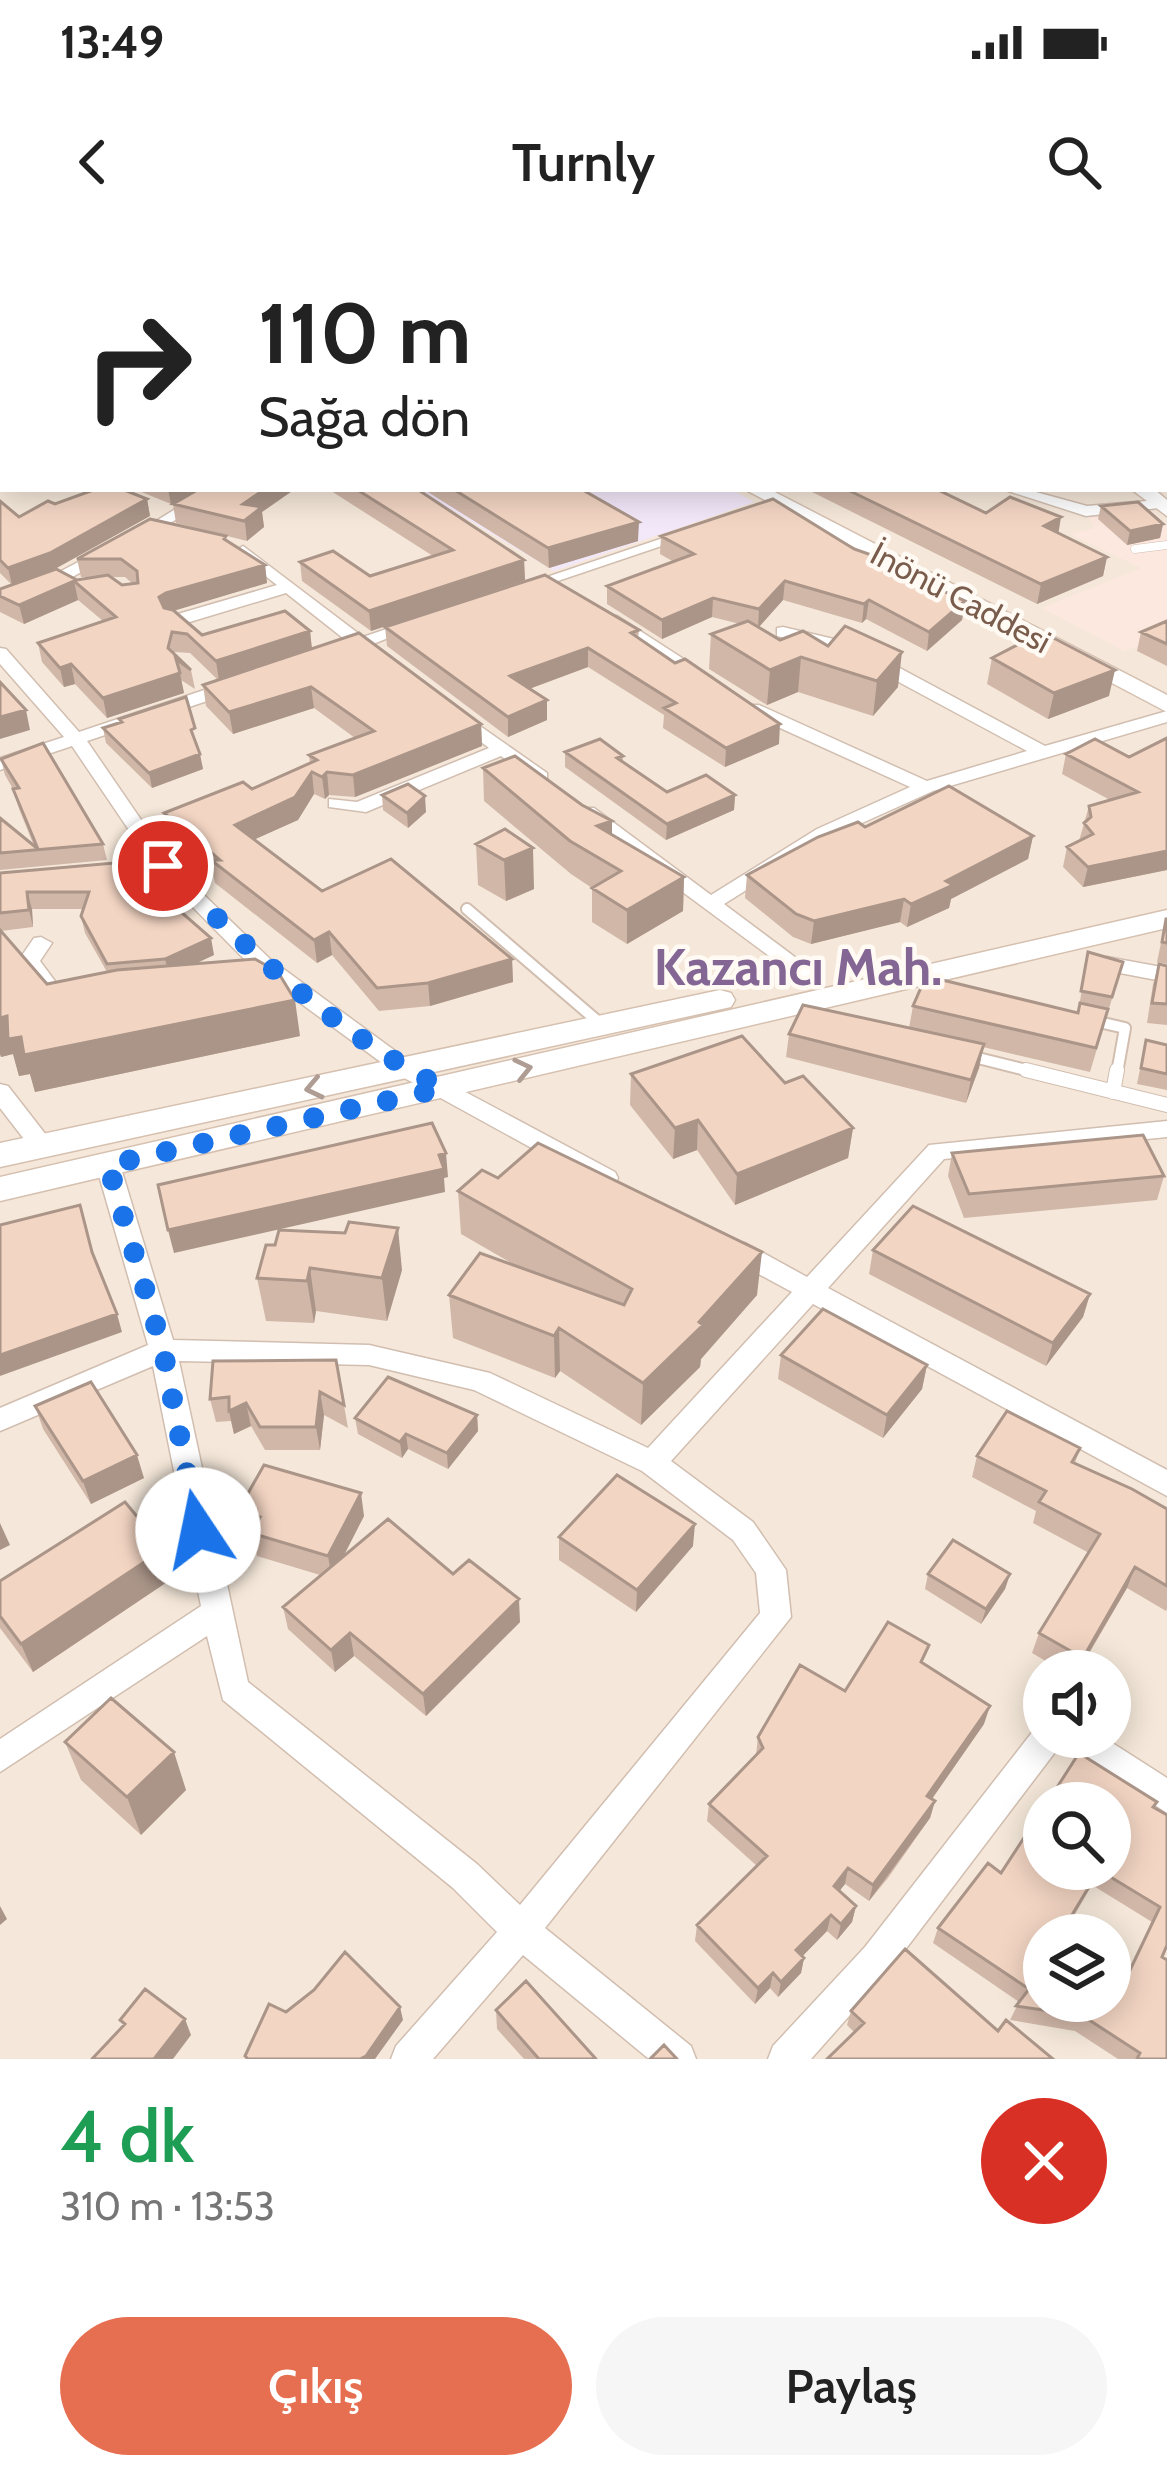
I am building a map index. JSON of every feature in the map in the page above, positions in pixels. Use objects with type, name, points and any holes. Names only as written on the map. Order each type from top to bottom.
[{"type":"main road","points":[[772,498],[1167,680]]},
{"type":"main road","name":"İnönü Caddesi","points":[[772,498],[1167,705]]},
{"type":"main road","points":[[0,1155],[1167,901]]},
{"type":"main road","points":[[0,1190],[1167,919]]},
{"type":"street","points":[[0,601],[61,577],[213,492]]},
{"type":"street","points":[[1020,492],[1086,511],[1163,507]]},
{"type":"street","points":[[496,597],[718,524]]},
{"type":"street","points":[[216,542],[236,546],[378,656]]},
{"type":"street","points":[[531,568],[569,592]]},
{"type":"street","points":[[61,577],[80,589]]},
{"type":"street","points":[[177,620],[288,587]]},
{"type":"street","points":[[589,605],[770,720],[926,788]]},
{"type":"street","points":[[319,657],[428,620]]},
{"type":"street","points":[[783,632],[849,648],[1044,753]]},
{"type":"street","points":[[0,653],[76,739],[151,867],[280,976],[405,1069],[626,1189]]},
{"type":"street","points":[[198,676],[215,692]]},
{"type":"street","points":[[0,764],[256,678]]},
{"type":"street","points":[[431,696],[560,791]]},
{"type":"street","points":[[710,904],[824,832],[926,788],[1167,716]]},
{"type":"street","points":[[336,803],[359,808],[502,749]]},
{"type":"street","points":[[579,806],[811,980]]},
{"type":"street","points":[[40,943],[29,961],[38,978],[58,997],[80,995]]},
{"type":"street","points":[[1107,964],[1167,975]]},
{"type":"street","points":[[235,981],[280,976]]},
{"type":"street","points":[[0,1092],[42,1146]]},
{"type":"street","points":[[652,1463],[938,1151],[1167,1129]]},
{"type":"street","points":[[108,1165],[163,1350],[234,1690],[465,1876],[521,1931],[678,2059]]},
{"type":"street","points":[[707,1234],[1167,1484]]},
{"type":"street","points":[[0,1420],[163,1350],[369,1355],[480,1381],[652,1463],[742,1532],[771,1570],[776,1617],[521,1931],[409,2059]]},
{"type":"street","points":[[0,1757],[216,1613]]},
{"type":"street","points":[[786,2059],[878,1959],[1032,1758]]},
{"type":"street","points":[[1107,1758],[1167,1798]]},
{"type":"lane","points":[[1135,549],[1167,545]]},
{"type":"lane","points":[[467,909],[603,1025]]},
{"type":"lane","points":[[1079,1017],[1125,1028],[1113,1092]]},
{"type":"lane","points":[[963,1054],[1167,1105]]},
{"type":"shaded area","points":[[0,492],[1167,492],[1167,2059],[0,2059]]},
{"type":"shaded area","points":[[422,492],[736,492],[754,502],[554,571]]},
{"type":"shaded area","points":[[1151,510],[1167,525],[1167,633],[1125,651],[1042,608],[1141,568],[1071,534],[1094,528],[1088,516]]},
{"type":"building","points":[[88,492],[130,492],[147,499],[50,553],[8,568],[0,560],[0,501],[19,517],[48,501],[55,504]]},
{"type":"building","points":[[194,492],[261,492],[243,504],[262,507],[244,521],[173,504]]},
{"type":"building","points":[[361,492],[422,492],[524,560],[369,611],[300,562],[333,551],[370,576],[453,550]]},
{"type":"building","points":[[458,492],[586,492],[639,522],[548,548]]},
{"type":"building","points":[[852,492],[942,492],[986,513],[1010,497],[1061,517],[1044,526],[1107,557],[1041,584]]},
{"type":"building","points":[[773,499],[854,549],[877,557],[878,562],[965,601],[929,632],[869,600],[864,604],[785,581],[759,609],[713,598],[662,620],[607,586],[694,554],[661,536]]},
{"type":"building","points":[[1138,502],[1163,524],[1130,531],[1101,506]]},
{"type":"building","points":[[150,519],[226,536],[224,539],[265,565],[159,597],[164,608],[202,635],[285,611],[310,631],[216,661],[187,634],[172,632],[168,648],[191,670],[176,659],[180,673],[103,698],[71,664],[60,668],[38,643],[116,617],[74,581],[19,605],[0,596],[0,589],[56,569],[77,580],[108,575],[122,585],[138,583],[137,571],[121,559],[77,559]]},
{"type":"building","points":[[545,575],[639,630],[631,633],[675,663],[685,659],[780,724],[726,748],[664,708],[676,703],[588,648],[510,676],[547,700],[508,717],[385,627]]},
{"type":"building","points":[[748,621],[780,640],[803,631],[828,646],[845,626],[902,652],[877,681],[801,657],[770,670],[711,634]]},
{"type":"building","points":[[1167,621],[1167,644],[1141,632]]},
{"type":"building","points":[[1042,632],[1115,670],[1054,693],[992,658]]},
{"type":"building","points":[[359,633],[481,724],[353,775],[327,772],[322,777],[312,772],[295,797],[235,825],[322,891],[391,859],[512,959],[428,983],[377,988],[329,932],[314,940],[211,860],[220,860],[164,813],[243,782],[252,789],[317,760],[309,755],[374,731],[311,687],[229,712],[203,685]]},
{"type":"building","points":[[0,682],[26,710],[0,717]]},
{"type":"building","points":[[186,697],[200,754],[149,773],[103,728],[122,722],[119,719]]},
{"type":"building","points":[[1167,738],[1167,851],[1088,867],[1067,847],[1093,834],[1084,823],[1091,817],[1089,806],[1138,792],[1066,754],[1095,739],[1129,757]]},
{"type":"building","points":[[600,739],[623,756],[617,758],[667,792],[706,775],[735,795],[667,824],[565,752]]},
{"type":"building","points":[[43,743],[103,844],[0,853],[0,818],[38,849],[13,789],[19,788],[1,759]]},
{"type":"building","points":[[515,756],[612,821],[597,826],[684,877],[627,910],[592,888],[621,871],[570,841],[483,768]]},
{"type":"building","points":[[408,784],[425,796],[407,813],[382,795]]},
{"type":"building","points":[[949,786],[1033,836],[946,881],[953,885],[911,904],[904,899],[814,921],[796,914],[747,875],[818,837],[858,822],[865,827]]},
{"type":"building","points":[[505,829],[533,848],[504,860],[476,844]]},
{"type":"building","points":[[114,863],[117,869],[155,868],[182,903],[173,905],[211,938],[165,959],[107,964],[81,916],[89,892],[27,892],[29,910],[0,913],[0,873]]},
{"type":"building","points":[[0,930],[47,984],[117,970],[255,959],[278,972],[295,1000],[24,1055],[21,1037],[8,1039],[7,1016],[0,1018]]},
{"type":"building","points":[[1088,952],[1123,962],[1112,997],[1081,991]]},
{"type":"building","points":[[1159,964],[1167,966],[1167,1004],[1152,1003]]},
{"type":"building","points":[[926,976],[1078,1013],[1080,1003],[1108,1009],[1096,1048],[913,1006]]},
{"type":"building","points":[[803,1005],[984,1044],[971,1080],[789,1034]]},
{"type":"building","points":[[742,1036],[785,1083],[803,1076],[853,1128],[737,1174],[698,1120],[675,1128],[631,1074]]},
{"type":"building","points":[[1146,1040],[1167,1045],[1167,1074],[1141,1068]]},
{"type":"building","points":[[432,1123],[446,1153],[439,1155],[444,1169],[168,1230],[158,1185]]},
{"type":"building","points":[[1143,1135],[1164,1176],[969,1194],[952,1153]]},
{"type":"building","points":[[538,1143],[762,1252],[699,1322],[703,1325],[643,1383],[559,1328],[554,1336],[449,1295],[480,1253],[624,1305],[632,1289],[458,1191],[482,1170],[498,1178]]},
{"type":"building","points":[[80,1205],[92,1252],[117,1314],[0,1355],[0,1225]]},
{"type":"building","points":[[913,1206],[1090,1294],[1053,1343],[873,1250]]},
{"type":"building","points":[[349,1222],[398,1228],[382,1278],[310,1268],[307,1281],[257,1278],[266,1245],[275,1245],[279,1230],[345,1233]]},
{"type":"building","points":[[823,1309],[927,1365],[887,1415],[781,1355]]},
{"type":"building","points":[[336,1360],[344,1405],[320,1392],[316,1427],[260,1427],[246,1403],[229,1411],[229,1397],[210,1399],[213,1361]]},
{"type":"building","points":[[388,1377],[477,1415],[447,1453],[406,1434],[400,1442],[355,1418]]},
{"type":"building","points":[[91,1382],[137,1455],[83,1481],[35,1406]]},
{"type":"building","points":[[1007,1411],[1080,1448],[1072,1462],[1167,1509],[1167,1586],[1135,1567],[1088,1650],[1069,1650],[1039,1633],[1100,1534],[1039,1502],[1046,1491],[977,1456]]},
{"type":"building","points":[[264,1465],[361,1493],[328,1556],[251,1533],[260,1517],[238,1511]]},
{"type":"building","points":[[617,1475],[695,1524],[637,1590],[559,1537]]},
{"type":"building","points":[[125,1502],[164,1549],[21,1644],[0,1616],[0,1581]]},
{"type":"building","points":[[388,1519],[453,1574],[469,1560],[519,1599],[423,1694],[350,1633],[331,1650],[283,1607]]},
{"type":"building","points":[[953,1540],[1010,1574],[986,1609],[928,1574]]},
{"type":"building","points":[[888,1622],[929,1645],[921,1662],[990,1706],[927,1796],[935,1801],[873,1885],[848,1868],[834,1886],[856,1906],[841,1924],[831,1915],[796,1950],[804,1958],[781,1982],[773,1973],[758,1988],[697,1925],[767,1856],[709,1804],[763,1748],[758,1737],[800,1665],[845,1691]]},
{"type":"building","points":[[111,1698],[174,1752],[127,1797],[65,1742]]},
{"type":"building","points":[[1076,1758],[1087,1758],[1125,1782],[1060,1782]]},
{"type":"building","points":[[1131,1786],[1157,1802],[1153,1807],[1167,1815],[1167,1945],[1162,1957],[1167,1960],[1167,2059],[1137,2059],[1140,2053],[1092,2022],[1131,2022],[1131,1968],[1160,1907],[1131,1889]]},
{"type":"building","points":[[1023,1839],[1023,1890],[1087,1890],[1073,1914],[1023,1914],[1023,1985],[938,1928],[988,1863],[1001,1873]]},
{"type":"building","points":[[905,1949],[998,2031],[1006,2020],[1053,2059],[827,2059],[864,2023],[851,2011]]},
{"type":"building","points":[[345,1952],[400,2007],[366,2056],[248,2059],[245,2056],[269,2004],[286,2012],[314,1990]]},
{"type":"building","points":[[526,1981],[596,2059],[539,2059],[496,2010]]},
{"type":"building","points":[[145,1989],[185,2019],[154,2059],[92,2059],[125,2024],[120,2020]]},
{"type":"building","points":[[664,2045],[677,2059],[650,2059]]},
{"type":"district","name":"Kazancı Mah.","points":[[798,967]]},
{"type":"route","points":[[163,866],[262,964],[405,1069],[443,1088],[108,1165],[163,1350],[198,1530]]}]
